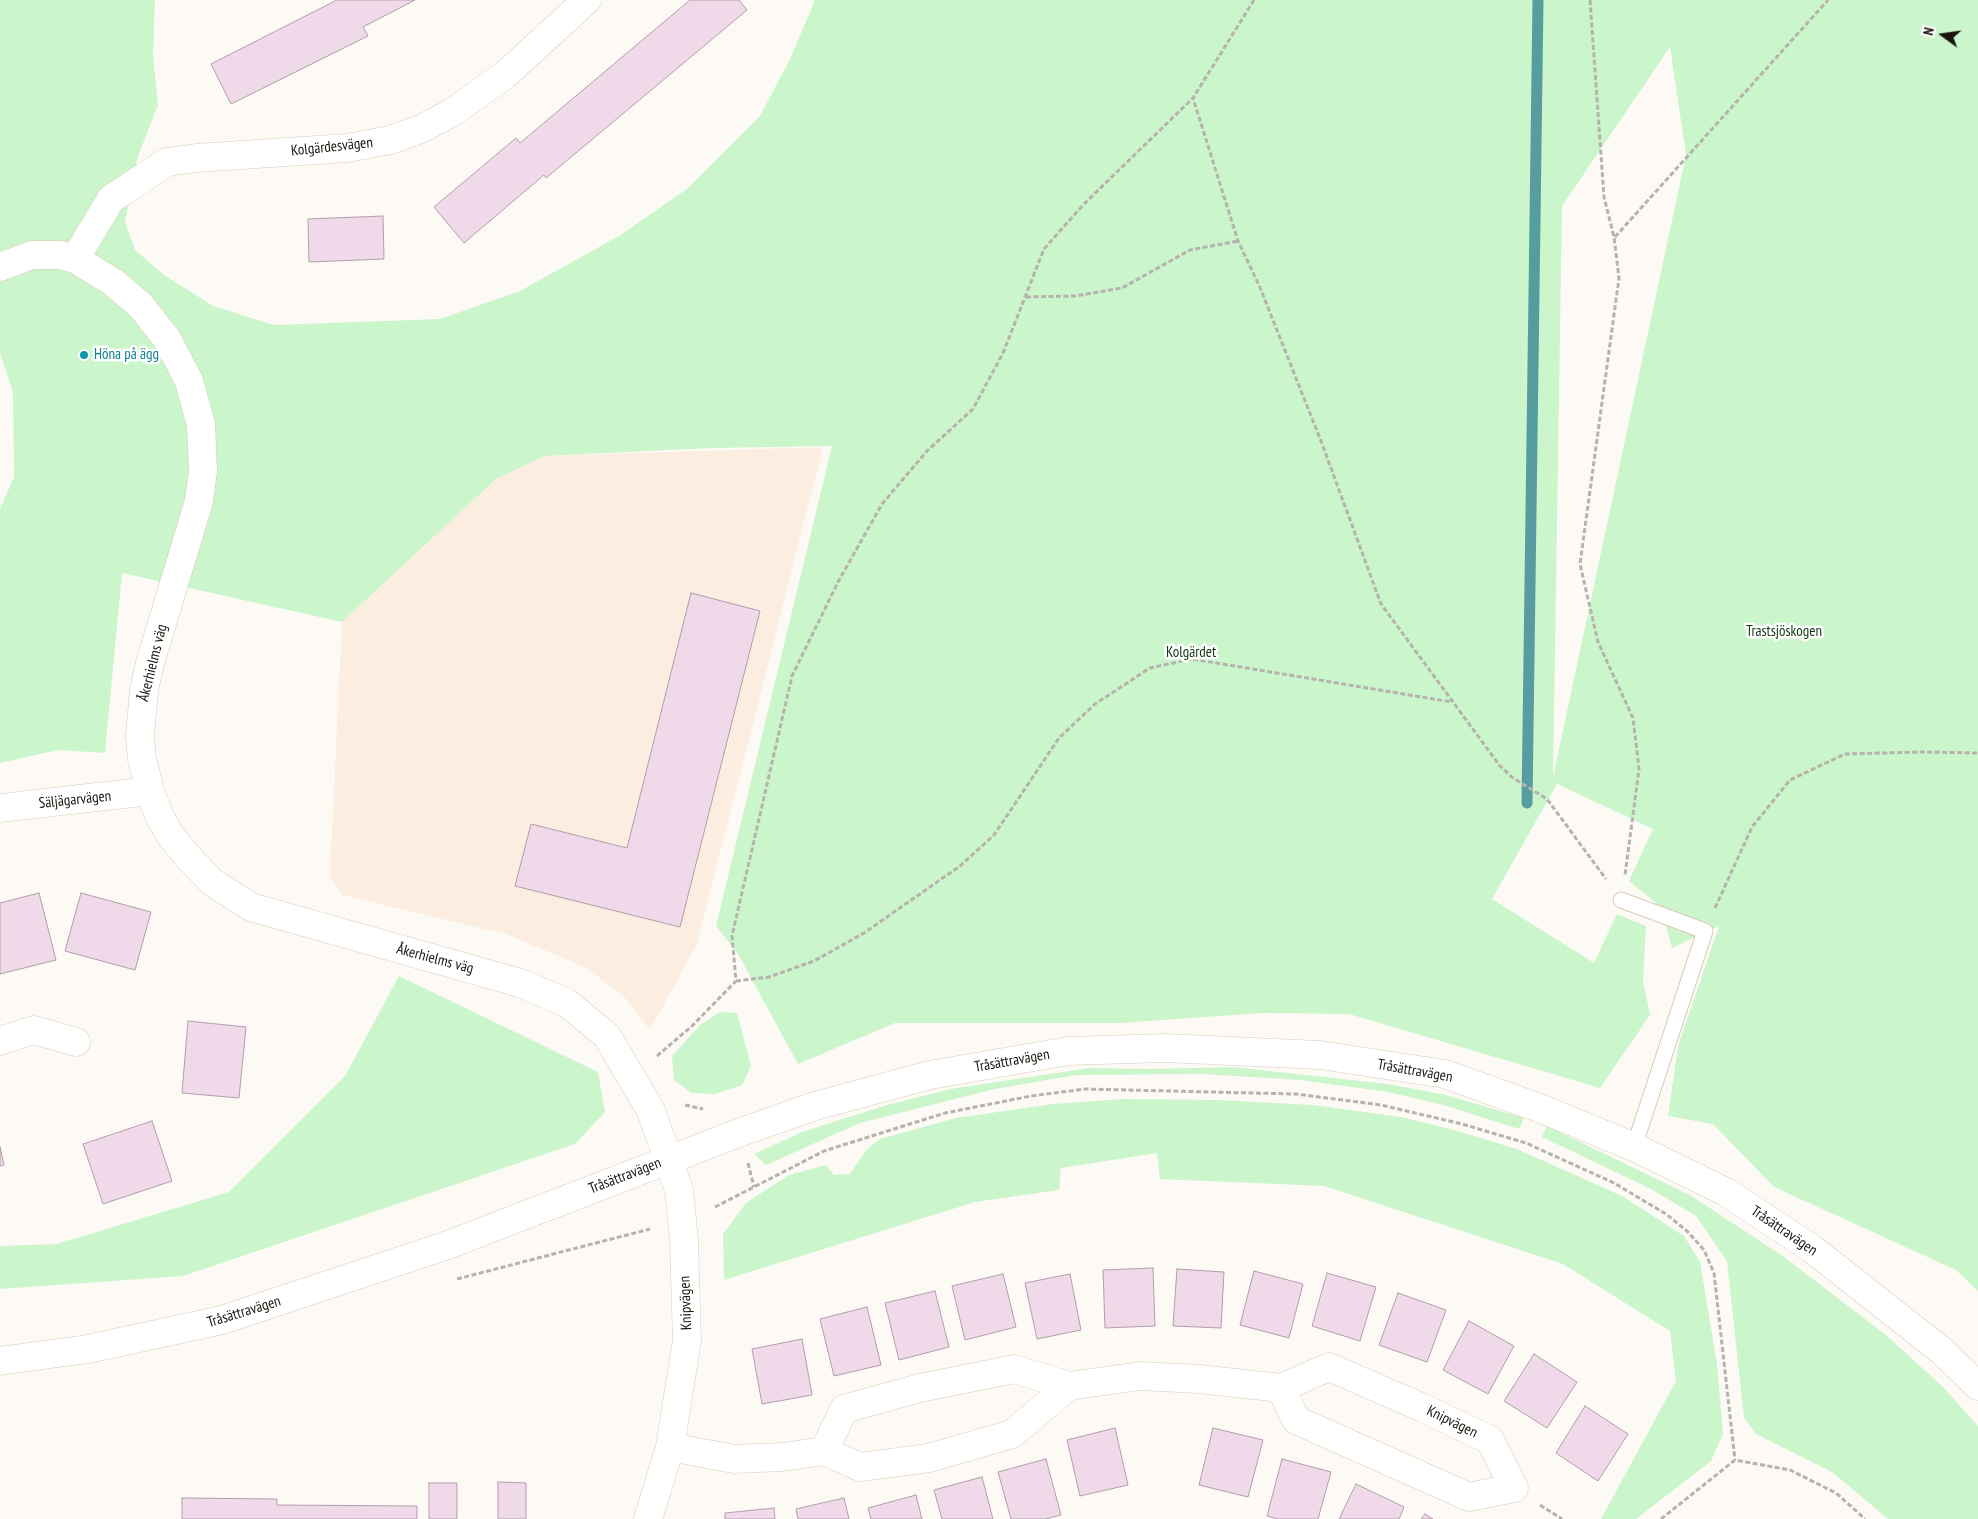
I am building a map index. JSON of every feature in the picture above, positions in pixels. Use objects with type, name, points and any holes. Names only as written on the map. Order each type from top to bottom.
[{"type":"street","name":"Kolgärdesvägen","points":[[75,258],[111,199],[167,162],[205,157],[347,148],[390,140],[421,129],[453,112],[506,74],[587,0]]},
{"type":"street","name":"Åkerhielms väg","points":[[0,267],[32,255],[60,255],[75,258],[113,282],[141,306],[167,338],[189,381],[201,425],[203,472],[199,502],[144,690],[140,736],[142,759],[150,791],[166,828],[187,856],[212,882],[251,907],[520,983],[567,1003],[607,1036],[651,1111],[669,1159]]},
{"type":"street","name":"Säljägarvägen","points":[[0,808],[150,791]]},
{"type":"street","points":[[0,1041],[34,1030],[76,1042]]},
{"type":"street","name":"Tråsättravägen","points":[[0,1361],[88,1349],[222,1320],[445,1246],[669,1159],[815,1106],[930,1075],[1068,1051],[1165,1048],[1320,1056],[1445,1074],[1542,1109],[1634,1147],[1726,1192],[1811,1248],[1942,1351],[1978,1386]]},
{"type":"street","name":"Knipvägen","points":[[648,1519],[670,1447],[687,1340],[682,1218],[679,1190],[669,1159]]},
{"type":"street","name":"Knipvägen","points":[[824,1451],[844,1409],[920,1388],[1014,1369],[1069,1386],[1140,1376],[1199,1379],[1281,1388],[1329,1367],[1490,1440],[1514,1488],[1469,1498],[1296,1420],[1281,1388]]},
{"type":"street","points":[[670,1447],[734,1459],[783,1457],[824,1451],[860,1467],[929,1458],[1012,1434],[1069,1386]]},
{"type":"lane","points":[[1621,900],[1705,931],[1634,1147]]},
{"type":"path","points":[[736,981],[732,936],[792,676],[838,582],[882,504],[927,452],[973,410],[1003,353],[1044,249],[1084,204],[1192,98],[1254,0]]},
{"type":"path","points":[[1590,0],[1604,197],[1614,238],[1619,278],[1580,564],[1598,642],[1633,718],[1639,769],[1621,900]]},
{"type":"path","points":[[1614,238],[1828,0]]},
{"type":"path","points":[[1192,98],[1238,241],[1259,285],[1321,441],[1381,604],[1500,766],[1513,778],[1547,799],[1621,900]]},
{"type":"path","points":[[1026,297],[1075,296],[1122,288],[1190,250],[1238,241]]},
{"type":"path","points":[[657,1057],[693,1025],[736,981],[769,977],[814,961],[864,933],[960,866],[994,835],[1059,738],[1095,704],[1150,668],[1192,659],[1452,702]]},
{"type":"path","points":[[1705,931],[1752,827],[1790,780],[1845,754],[1978,753]]},
{"type":"path","points":[[450,1281],[638,1233],[714,1207],[824,1151],[944,1113],[1031,1096],[1084,1089],[1296,1094],[1380,1105],[1462,1124],[1526,1143],[1614,1183],[1666,1214],[1688,1231],[1704,1250],[1714,1273],[1735,1460]]},
{"type":"path","points":[[681,1102],[700,1110],[707,1109]]},
{"type":"path","points":[[741,1132],[754,1187]]},
{"type":"path","points":[[1661,1519],[1735,1460],[1790,1470],[1836,1493],[1865,1519]]},
{"type":"shaded area","points":[[823,447],[697,944],[650,1030],[626,999],[587,968],[506,934],[342,895],[330,876],[342,622],[496,479],[544,456]]},
{"type":"green space","points":[[0,0],[155,0],[153,56],[158,105],[138,156],[125,222],[135,250],[164,275],[213,306],[274,325],[440,319],[520,291],[619,236],[687,189],[760,116],[790,59],[815,0],[1978,0],[1978,1291],[1956,1270],[1774,1187],[1713,1124],[1668,1116],[1678,1046],[1719,926],[1672,948],[1661,907],[1629,881],[1653,829],[1557,784],[1492,899],[1594,963],[1617,914],[1646,926],[1643,980],[1650,1015],[1600,1088],[1349,1014],[1262,1013],[1120,1023],[895,1023],[798,1064],[738,954],[716,926],[832,446],[713,448],[544,456],[496,479],[342,622],[122,573],[105,753],[58,750],[0,763],[0,509],[14,477],[13,392],[0,353]],"holes":[[[1670,47],[1686,155],[1553,777],[1562,206]]]},
{"type":"green space","points":[[399,976],[598,1072],[605,1112],[575,1144],[183,1276],[0,1289],[0,1246],[57,1244],[229,1192],[345,1076]]},
{"type":"green space","points":[[720,1012],[737,1013],[751,1066],[742,1085],[715,1094],[692,1093],[674,1080],[672,1056],[700,1025]]},
{"type":"green space","points":[[1233,1067],[1388,1084],[1446,1095],[1524,1118],[1519,1129],[1447,1106],[1388,1092],[1300,1080],[1203,1074],[1076,1075],[995,1089],[860,1123],[766,1165],[754,1154],[802,1132],[887,1105],[951,1089],[1089,1068]]},
{"type":"green space","points":[[1123,1099],[1218,1100],[1313,1105],[1401,1117],[1451,1129],[1517,1149],[1622,1196],[1684,1236],[1700,1262],[1717,1364],[1723,1434],[1711,1461],[1636,1519],[1601,1519],[1676,1381],[1670,1331],[1563,1264],[1324,1186],[1160,1179],[1157,1153],[1061,1168],[1059,1190],[975,1202],[724,1280],[723,1234],[746,1203],[789,1175],[826,1165],[834,1175],[850,1174],[867,1149],[880,1139],[956,1118],[1053,1104]]},
{"type":"green space","points":[[1547,1126],[1690,1195],[1784,1257],[1886,1335],[1943,1387],[1978,1426],[1978,1519],[1888,1519],[1832,1472],[1756,1434],[1744,1418],[1727,1261],[1696,1216],[1651,1189],[1542,1137]]},
{"type":"building","points":[[337,0],[415,0],[363,27],[368,36],[231,104],[211,64]]},
{"type":"building","points":[[690,0],[739,0],[747,10],[546,178],[544,175],[464,243],[434,207],[516,138],[520,143]]},
{"type":"building","points":[[383,216],[384,259],[309,262],[308,219]]},
{"type":"building","points":[[691,593],[760,611],[680,927],[515,886],[531,824],[627,848]]},
{"type":"building","points":[[39,893],[56,960],[0,974],[0,903]]},
{"type":"building","points":[[81,893],[151,912],[135,970],[65,951]]},
{"type":"building","points":[[188,1021],[246,1027],[239,1098],[182,1093]]},
{"type":"building","points":[[152,1121],[172,1181],[103,1204],[83,1144]]},
{"type":"building","points":[[0,1147],[4,1165],[0,1166]]},
{"type":"building","points":[[1153,1268],[1155,1326],[1105,1328],[1103,1270]]},
{"type":"building","points":[[1177,1269],[1224,1272],[1221,1328],[1173,1326]]},
{"type":"building","points":[[1254,1271],[1303,1284],[1289,1338],[1240,1325]]},
{"type":"building","points":[[1327,1273],[1376,1287],[1360,1341],[1312,1326]]},
{"type":"building","points":[[1003,1274],[1016,1327],[965,1340],[952,1286]]},
{"type":"building","points":[[1070,1274],[1081,1330],[1037,1339],[1025,1283]]},
{"type":"building","points":[[935,1291],[949,1347],[899,1360],[885,1303]]},
{"type":"building","points":[[1398,1293],[1446,1310],[1427,1362],[1379,1345]]},
{"type":"building","points":[[867,1307],[881,1365],[834,1376],[820,1319]]},
{"type":"building","points":[[1469,1321],[1514,1346],[1488,1394],[1443,1370]]},
{"type":"building","points":[[802,1339],[812,1395],[762,1404],[752,1349]]},
{"type":"building","points":[[1534,1354],[1577,1382],[1547,1428],[1504,1401]]},
{"type":"building","points":[[1585,1406],[1628,1434],[1598,1481],[1556,1453]]},
{"type":"building","points":[[1115,1428],[1128,1485],[1080,1496],[1067,1440]]},
{"type":"building","points":[[1213,1428],[1263,1440],[1248,1497],[1199,1485]]},
{"type":"building","points":[[1046,1459],[1061,1515],[1045,1519],[1011,1519],[998,1472]]},
{"type":"building","points":[[1282,1459],[1331,1472],[1318,1519],[1278,1519],[1267,1516]]},
{"type":"building","points":[[982,1477],[993,1519],[942,1519],[934,1490]]},
{"type":"building","points":[[498,1482],[526,1483],[526,1519],[498,1519]]},
{"type":"building","points":[[429,1483],[457,1483],[457,1519],[429,1519]]},
{"type":"building","points":[[1356,1484],[1404,1507],[1399,1519],[1339,1519]]},
{"type":"building","points":[[916,1495],[922,1519],[871,1519],[868,1508]]},
{"type":"building","points":[[182,1498],[277,1499],[277,1505],[417,1506],[417,1519],[182,1519]]},
{"type":"building","points":[[844,1498],[849,1519],[798,1519],[796,1509]]},
{"type":"building","points":[[774,1508],[775,1519],[725,1519],[725,1513]]},
{"type":"building","points":[[1425,1514],[1433,1519],[1421,1519]]},
{"type":"waterway","points":[[1527,803],[1538,0]]},
{"type":"place","name":"Höna på ägg","points":[[84,355]]},
{"type":"park label","name":"Trastsjöskogen","points":[[1784,632]]},
{"type":"park label","name":"Kolgärdet","points":[[1191,653]]}]
